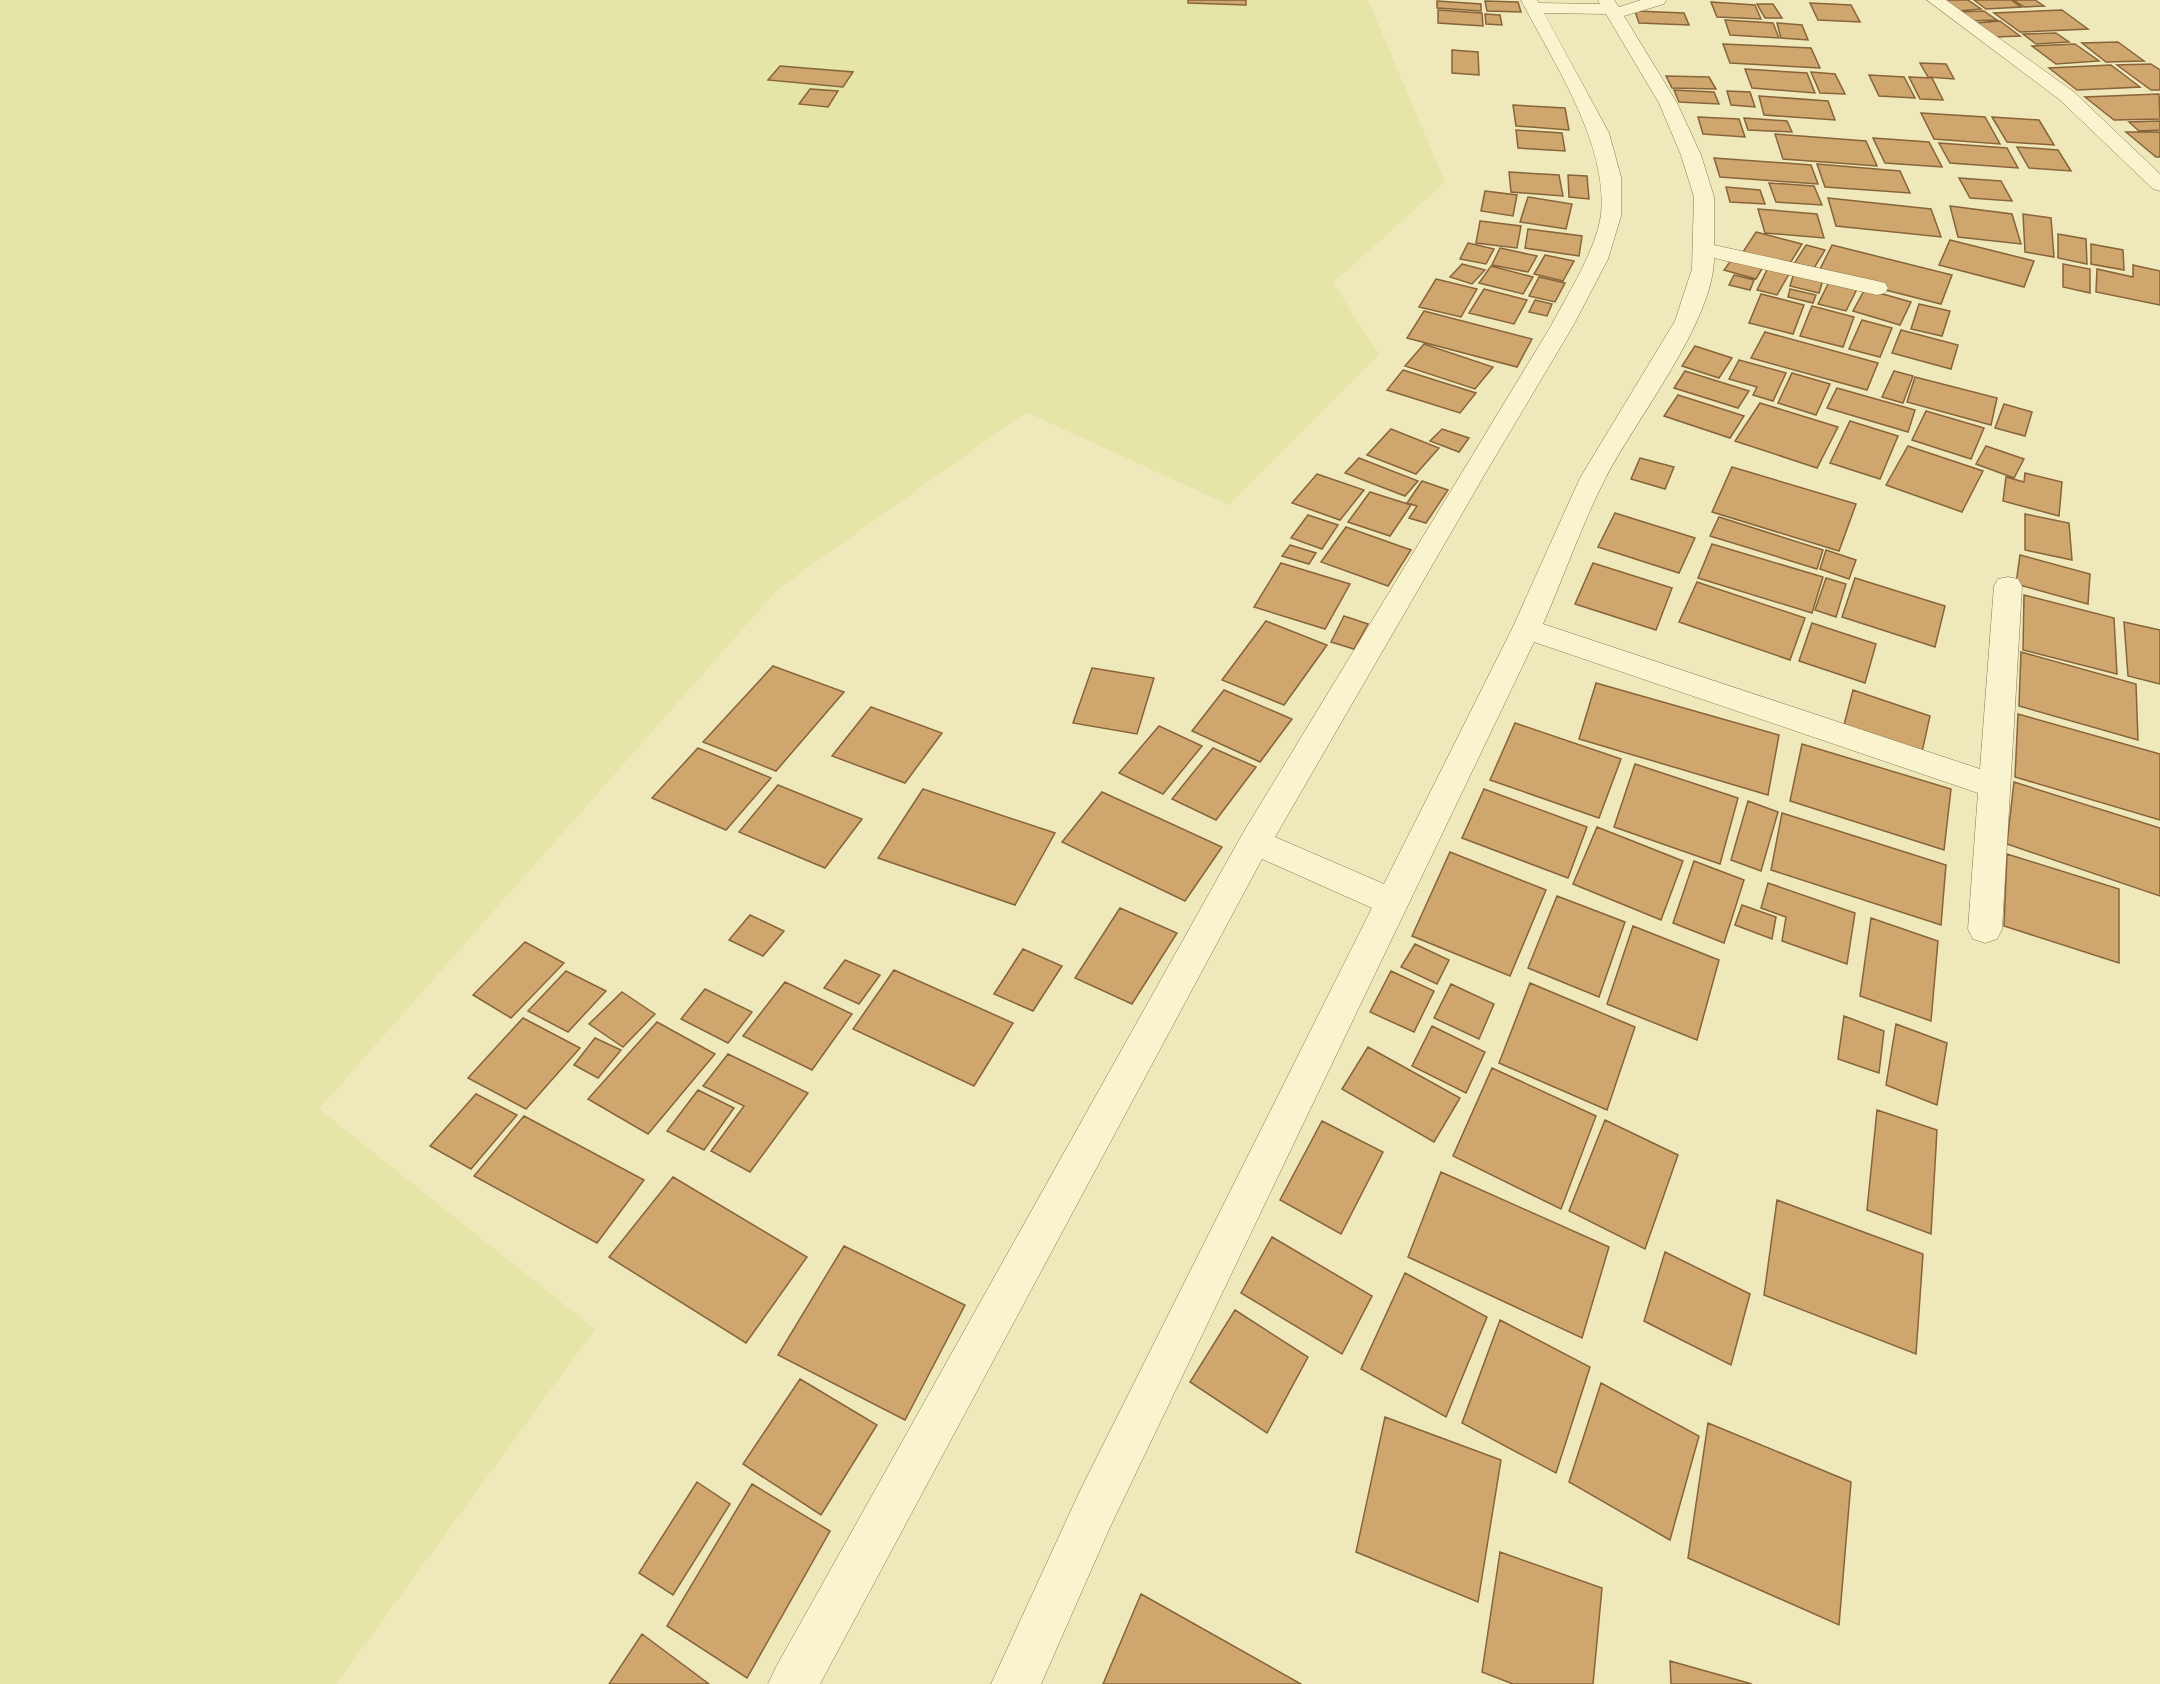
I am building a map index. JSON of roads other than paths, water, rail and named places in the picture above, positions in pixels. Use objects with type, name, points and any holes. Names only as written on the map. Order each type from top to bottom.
[{"type":"street","points":[[794,1684],[1267,847],[1476,467],[1562,326],[1597,259],[1611,216],[1611,177],[1599,134],[1537,5],[1604,8],[1658,0]]},
{"type":"street","points":[[1935,0],[2067,96],[2160,185]]},
{"type":"street","points":[[1016,1684],[1095,1509],[1526,629],[1593,478],[1686,321],[1703,269],[1704,197],[1691,155],[1668,103],[1604,8]]},
{"type":"street","points":[[1704,249],[1877,288]]},
{"type":"street","points":[[1985,929],[2008,586]]},
{"type":"street","points":[[1526,629],[1995,786]]},
{"type":"street","points":[[1267,847],[1392,902]]}]
